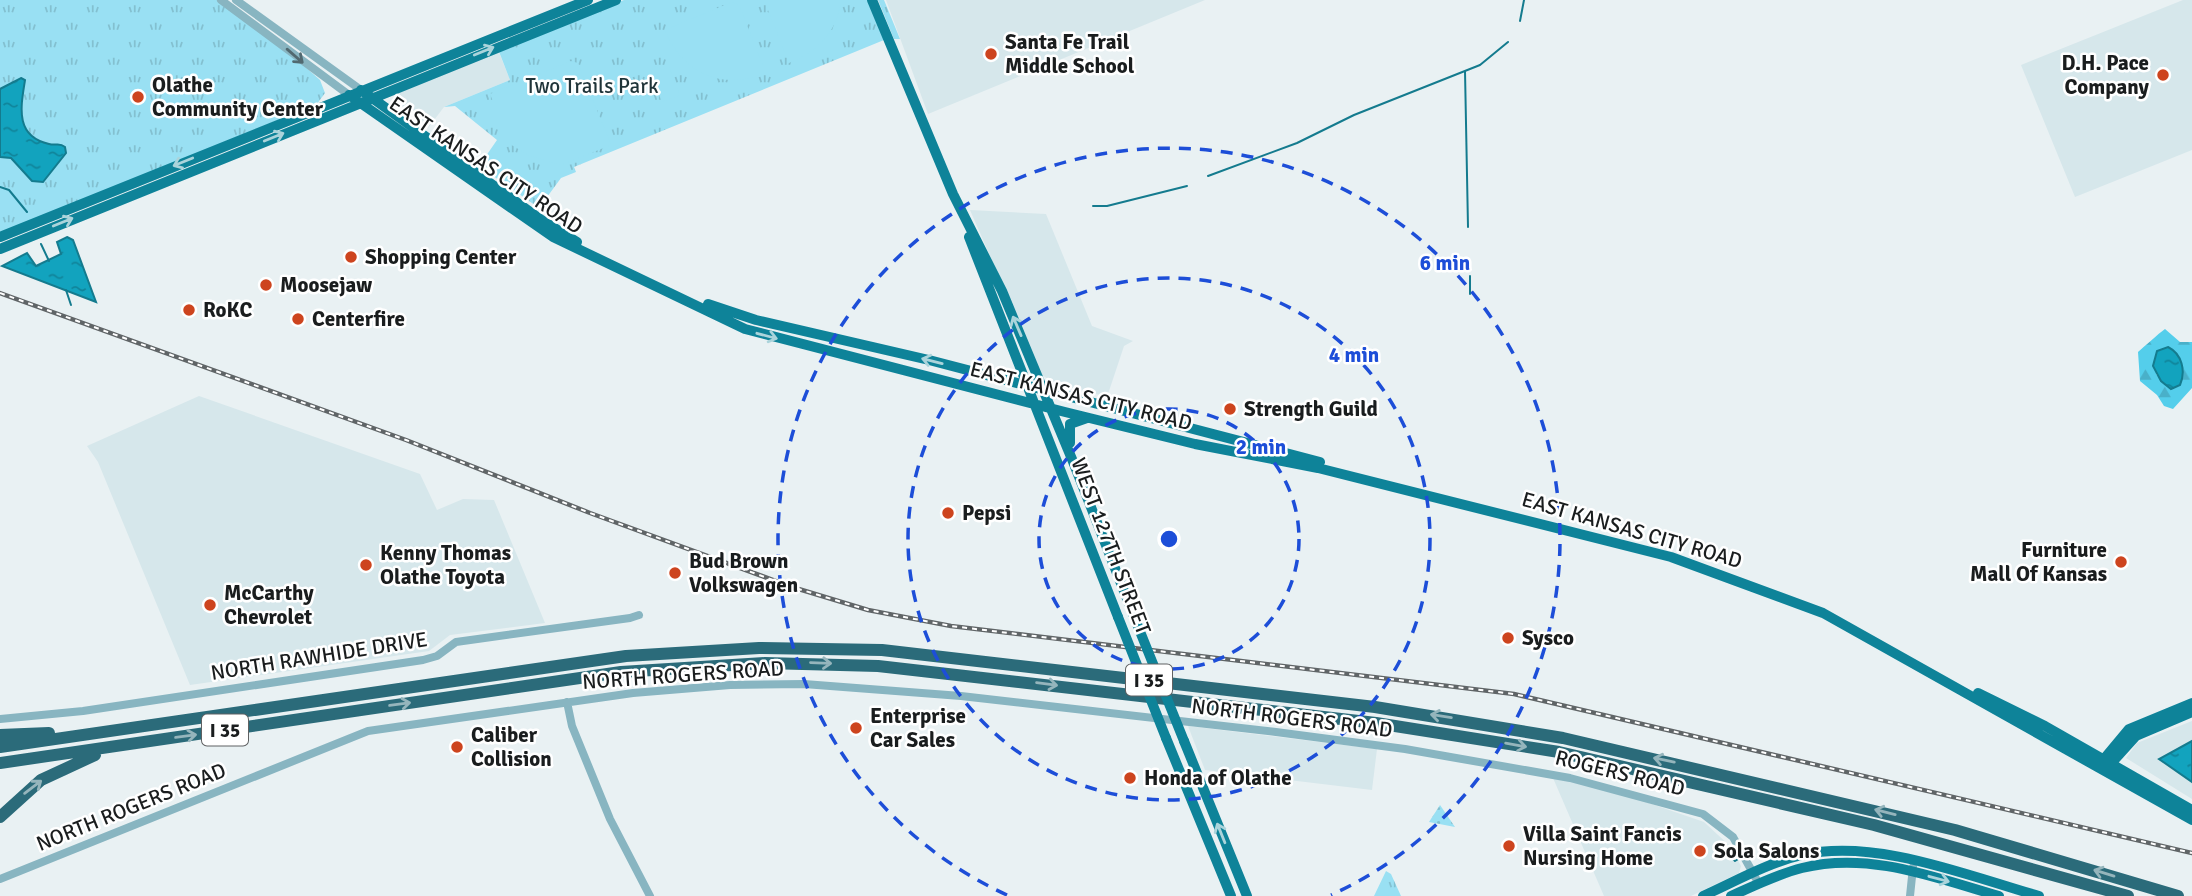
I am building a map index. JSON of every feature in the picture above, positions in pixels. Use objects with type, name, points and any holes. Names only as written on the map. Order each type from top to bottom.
[{"type":"highway","name":"I 35","points":[[0,747],[626,656],[759,648],[882,650],[1375,707],[1551,735],[1955,830],[2178,896]]},
{"type":"highway","name":"I 35","points":[[0,763],[653,669],[765,663],[878,666],[1362,721],[1508,743],[1631,768],[1874,825],[2128,896]]},
{"type":"highway","points":[[0,735],[112,731]]},
{"type":"highway","points":[[0,817],[32,787],[51,774],[118,746]]},
{"type":"main road","points":[[0,237],[588,0]]},
{"type":"main road","points":[[0,249],[616,0]]},
{"type":"main road","points":[[872,0],[953,194]]},
{"type":"main road","name":"EAST KANSAS CITY ROAD","points":[[360,90],[558,232],[718,308],[1626,538],[1722,568],[1807,598],[2104,765]]},
{"type":"main road","name":"EAST KANSAS CITY ROAD","points":[[349,95],[553,237],[745,329],[1087,418],[1195,444],[1318,468],[1624,544],[1720,573],[1823,613],[2104,765]]},
{"type":"main road","name":"WEST 127TH STREET","points":[[953,194],[988,290],[1231,896]]},
{"type":"main road","name":"WEST 127TH STREET","points":[[953,194],[1002,291],[1052,409],[1247,896]]},
{"type":"main road","points":[[995,377],[1012,370],[1016,358]]},
{"type":"main road","points":[[1074,464],[1068,430],[1072,423],[1087,418]]},
{"type":"main road","points":[[2104,765],[2129,729],[2192,703]]},
{"type":"main road","points":[[2104,765],[2136,736],[2192,712]]},
{"type":"main road","points":[[2104,765],[2192,810]]},
{"type":"main road","points":[[2104,765],[2192,820]]},
{"type":"main road","points":[[1703,896],[1754,871],[1800,855],[1833,851],[1865,852],[2000,896]]},
{"type":"main road","points":[[1731,896],[1802,868],[1832,863],[1863,863],[1913,866],[2039,896]]},
{"type":"street","name":"EAST KANSAS CITY ROAD","points":[[221,0],[349,95]]},
{"type":"street","name":"EAST KANSAS CITY ROAD","points":[[236,0],[360,90]]},
{"type":"street","name":"NORTH RAWHIDE DRIVE","points":[[0,719],[83,711],[423,660],[437,656],[456,642],[639,615]]},
{"type":"street","name":"NORTH ROGERS ROAD","points":[[0,879],[354,735],[568,702],[666,690],[817,685],[961,696],[1437,754]]},
{"type":"street","points":[[568,702],[572,726],[610,820],[650,896]]},
{"type":"street","name":"ROGERS ROAD","points":[[1437,754],[1612,787],[1695,810],[1733,837],[1759,884]]},
{"type":"street","points":[[1910,896],[1913,866]]},
{"type":"shaded area","name":"Santa Fe Trail Middle School","points":[[886,0],[1205,0],[928,114]]},
{"type":"shaded area","points":[[2183,0],[2192,0],[2192,150],[2075,197],[2021,65]]},
{"type":"shaded area","points":[[498,50],[510,80],[444,107],[428,128],[402,108],[399,92]]},
{"type":"shaded area","points":[[970,210],[1046,214],[1092,326],[1133,341],[1124,346],[1107,397],[1054,383],[1042,375]]},
{"type":"shaded area","points":[[199,396],[420,474],[437,510],[463,499],[494,500],[545,623],[450,635],[429,651],[190,685],[98,462],[87,446]]},
{"type":"shaded area","points":[[2192,721],[2192,799],[2126,758],[2137,743]]},
{"type":"shaded area","points":[[1188,726],[1377,749],[1372,790],[1205,770]]},
{"type":"shaded area","points":[[1553,778],[1611,790],[1704,822],[1731,847],[1741,866],[1739,873],[1691,896],[1604,896]]},
{"type":"green space","points":[[0,0],[218,0],[284,48],[320,80],[325,93],[317,104],[0,234]]},
{"type":"green space","name":"Two Trails Park","points":[[624,0],[867,0],[884,40],[574,167],[576,172],[561,178],[539,208],[479,166],[497,140],[455,106],[444,107],[510,80],[498,49]]},
{"type":"green space","points":[[764,0],[841,0],[835,22],[825,39],[809,53],[789,63]]},
{"type":"green space","points":[[878,0],[884,0],[900,39],[894,39]]},
{"type":"green space","points":[[732,2],[739,5],[766,73],[734,80],[706,75],[682,58],[665,30]]},
{"type":"green space","points":[[571,61],[578,63],[611,145],[561,165],[530,156],[510,144],[490,94]]},
{"type":"green space","points":[[655,66],[662,70],[669,67],[680,95],[662,102],[650,73]]},
{"type":"green space","points":[[2165,329],[2180,342],[2192,342],[2192,388],[2173,409],[2164,406],[2157,395],[2140,381],[2138,352]],"holes":[[[2179,359],[2183,372],[2165,385],[2156,374]]]},
{"type":"green space","points":[[1440,805],[1455,827],[1429,822]]},
{"type":"green space","points":[[1386,871],[1391,874],[1401,896],[1374,896]]},
{"type":"water","points":[[21,78],[25,80],[22,119],[25,127],[38,140],[65,147],[66,153],[43,182],[32,181],[11,158],[0,157],[0,89]]},
{"type":"water","points":[[67,237],[73,240],[96,302],[2,266],[27,253],[36,266],[61,254],[57,242]]},
{"type":"water","points":[[2168,347],[2180,358],[2183,369],[2180,385],[2171,389],[2161,381],[2153,366],[2157,351]]},
{"type":"water","points":[[2192,741],[2192,782],[2159,759]]},
{"type":"waterway","points":[[1520,21],[1524,0]]},
{"type":"waterway","points":[[1208,176],[1297,143],[1354,115],[1480,65],[1508,42]]},
{"type":"waterway","points":[[1465,71],[1468,227]]},
{"type":"waterway","points":[[1093,206],[1107,206],[1187,186]]},
{"type":"waterway","points":[[0,187],[9,190],[27,212]]},
{"type":"waterway","points":[[41,244],[49,261]]},
{"type":"waterway","points":[[1470,276],[1470,294]]},
{"type":"waterway","points":[[66,290],[71,305]]},
{"type":"waterway","points":[[1733,859],[1735,861],[1740,858]]},
{"type":"railway","points":[[0,293],[406,440],[590,513],[792,587],[868,610],[951,626],[1514,694],[2192,853]]},
{"type":"place","name":"Santa Fe Trail Middle School","points":[[991,54]]},
{"type":"place","name":"D.H. Pace Company","points":[[2163,75]]},
{"type":"place","name":"Olathe Community Center","points":[[138,97]]},
{"type":"place","name":"Shopping Center","points":[[351,257]]},
{"type":"place","name":"Moosejaw","points":[[266,285]]},
{"type":"place","name":"RoKC","points":[[189,310]]},
{"type":"place","name":"Centerfire","points":[[298,319]]},
{"type":"place","name":"Strength Guild","points":[[1230,409]]},
{"type":"place","name":"Pepsi","points":[[948,513]]},
{"type":"place","name":"Furniture Mall Of Kansas","points":[[2121,562]]},
{"type":"place","name":"Kenny Thomas Olathe Toyota","points":[[366,565]]},
{"type":"place","name":"Bud Brown Volkswagen","points":[[675,573]]},
{"type":"place","name":"McCarthy Chevrolet","points":[[210,605]]},
{"type":"place","name":"Sysco","points":[[1508,638]]},
{"type":"place","name":"Enterprise Car Sales","points":[[856,728]]},
{"type":"place","name":"Caliber Collision","points":[[457,747]]},
{"type":"place","name":"Honda of Olathe","points":[[1130,778]]},
{"type":"place","name":"Villa Saint Fancis Nursing Home","points":[[1509,846]]},
{"type":"place","name":"Sola Salons","points":[[1700,851]]}]
